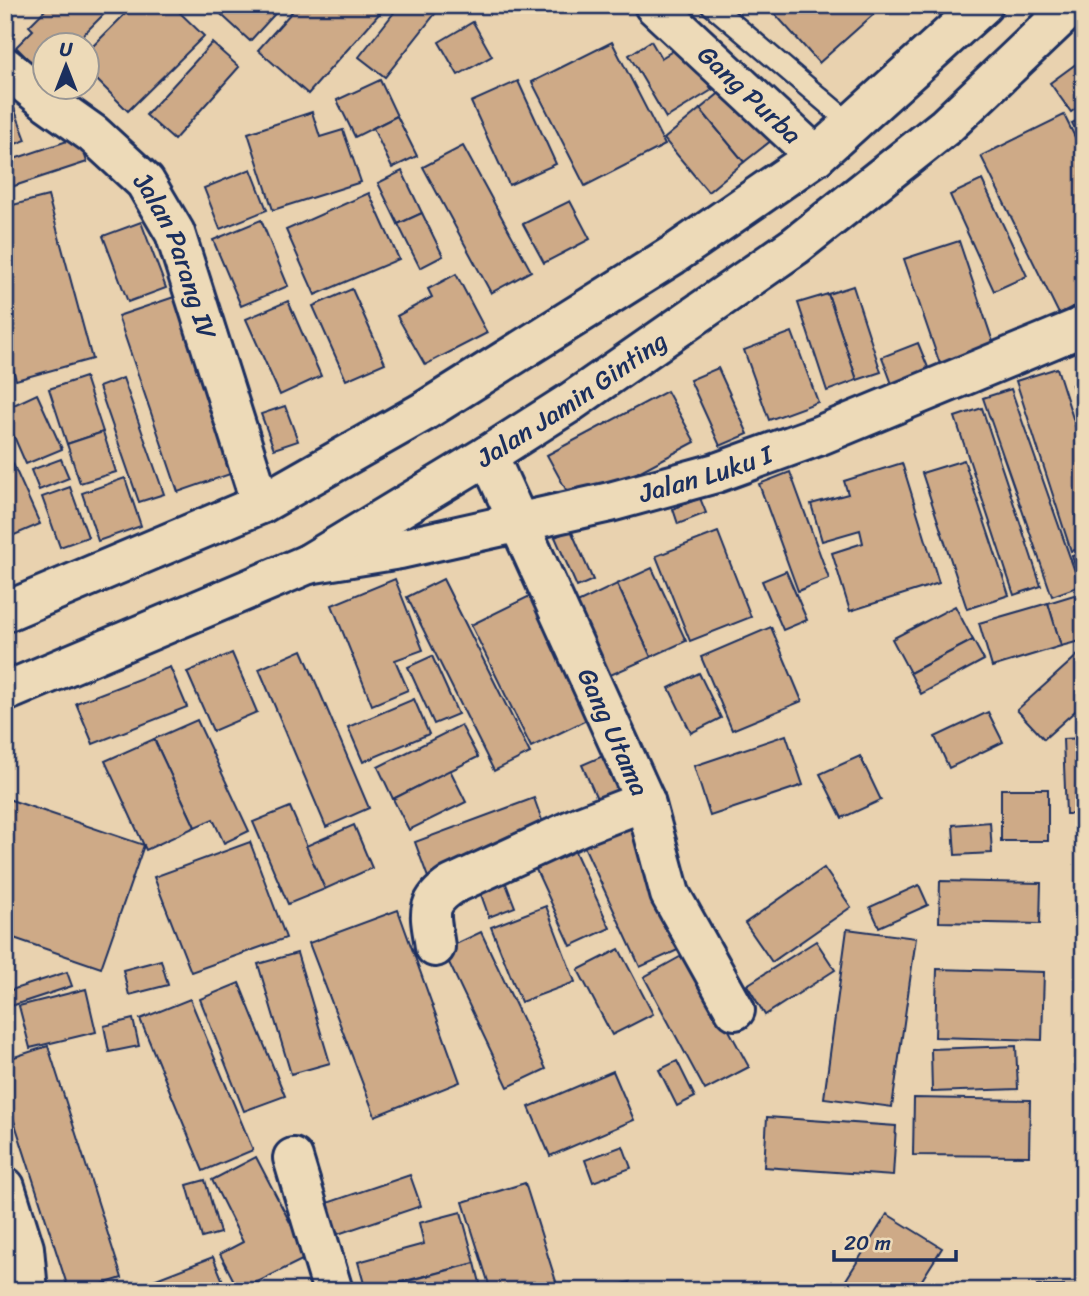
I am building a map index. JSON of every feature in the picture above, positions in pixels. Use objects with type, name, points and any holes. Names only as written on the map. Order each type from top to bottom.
[{"type":"main road","name":"Gang Purba","points":[[654,5],[816,156]]},
{"type":"main road","points":[[5,612],[261,504],[424,412],[673,255],[816,156],[983,5]]},
{"type":"main road","name":"Jalan Jamin Ginting","points":[[5,692],[308,564],[568,404],[795,246],[946,126],[1073,5]]},
{"type":"main road","name":"Jalan Parang IV","points":[[5,67],[93,134],[145,181],[175,233],[261,504]]},
{"type":"main road","name":"Jalan Luku I","points":[[308,564],[400,550],[610,502],[716,473],[818,436],[1084,326]]},
{"type":"main road","name":"Gang Utama","points":[[488,455],[645,801],[670,894],[735,1010]]},
{"type":"main road","points":[[435,947],[430,913],[439,893],[569,831],[645,801]]},
{"type":"main road","points":[[293,1158],[333,1291]]},
{"type":"main road","points":[[5,1187],[24,1248],[28,1291]]},
{"type":"lane","points":[[711,5],[851,124]]},
{"type":"building","points":[[50,5],[113,5],[86,32],[32,32],[32,64],[16,47],[33,30],[29,26]]},
{"type":"building","points":[[134,5],[172,5],[204,36],[128,111],[102,85],[102,37]]},
{"type":"building","points":[[211,5],[283,5],[250,41]]},
{"type":"building","points":[[298,5],[387,5],[308,94],[258,50]]},
{"type":"building","points":[[400,5],[442,5],[385,77],[359,57]]},
{"type":"building","points":[[767,5],[884,5],[819,63]]},
{"type":"building","points":[[473,22],[492,56],[458,75],[439,42]]},
{"type":"building","points":[[651,41],[661,58],[684,44],[712,90],[666,118],[629,55]]},
{"type":"building","points":[[612,42],[665,145],[585,186],[532,82]]},
{"type":"building","points":[[212,43],[239,67],[174,140],[146,115]]},
{"type":"building","points":[[1084,58],[1084,103],[1071,112],[1050,83]]},
{"type":"building","points":[[380,80],[397,116],[355,137],[337,100]]},
{"type":"building","points":[[518,81],[556,164],[509,185],[471,102]]},
{"type":"building","points":[[733,82],[777,136],[744,162],[700,109]]},
{"type":"building","points":[[5,84],[26,140],[5,148]]},
{"type":"building","points":[[700,109],[744,162],[708,192],[664,139]]},
{"type":"building","points":[[312,112],[320,137],[343,130],[361,182],[273,210],[248,133]]},
{"type":"building","points":[[1064,115],[1084,155],[1084,301],[1059,314],[981,156]]},
{"type":"building","points":[[397,116],[417,156],[392,168],[373,128]]},
{"type":"building","points":[[1084,117],[1084,145],[1072,123]]},
{"type":"building","points":[[79,137],[87,162],[5,189],[5,162]]},
{"type":"building","points":[[463,146],[531,271],[491,293],[423,167]]},
{"type":"building","points":[[251,169],[267,210],[220,229],[204,188]]},
{"type":"building","points":[[402,171],[422,213],[398,224],[378,183]]},
{"type":"building","points":[[982,180],[1027,276],[994,291],[950,195]]},
{"type":"building","points":[[369,193],[399,259],[315,295],[286,230]]},
{"type":"building","points":[[48,196],[92,359],[16,380],[5,341],[5,207]]},
{"type":"building","points":[[570,201],[590,239],[544,263],[523,224]]},
{"type":"building","points":[[422,213],[443,256],[420,268],[398,224]]},
{"type":"building","points":[[261,220],[288,286],[241,306],[213,240]]},
{"type":"building","points":[[141,222],[166,288],[128,302],[103,236]]},
{"type":"building","points":[[959,241],[996,351],[942,370],[904,259]]},
{"type":"building","points":[[456,274],[487,333],[425,365],[397,316],[432,297],[428,289]]},
{"type":"building","points":[[853,286],[881,372],[857,380],[828,294]]},
{"type":"building","points":[[352,289],[385,363],[346,380],[313,306]]},
{"type":"building","points":[[828,294],[857,380],[827,391],[798,303]]},
{"type":"building","points":[[174,297],[236,472],[178,492],[118,316]]},
{"type":"building","points":[[288,301],[321,376],[280,395],[246,319]]},
{"type":"building","points":[[792,332],[818,402],[769,420],[744,350]]},
{"type":"building","points":[[918,343],[929,370],[892,384],[882,357]]},
{"type":"building","points":[[718,368],[748,434],[720,446],[690,380]]},
{"type":"building","points":[[1057,368],[1084,453],[1084,548],[1071,551],[1016,381]]},
{"type":"building","points":[[85,377],[103,432],[67,444],[49,389]]},
{"type":"building","points":[[123,378],[164,494],[139,502],[99,387]]},
{"type":"building","points":[[1084,382],[1084,421],[1072,385]]},
{"type":"building","points":[[1011,389],[1080,586],[1052,596],[983,398]]},
{"type":"building","points":[[667,391],[695,442],[575,506],[547,455]]},
{"type":"building","points":[[37,394],[62,449],[26,464],[5,416],[5,409]]},
{"type":"building","points":[[285,406],[298,441],[274,449],[261,414]]},
{"type":"building","points":[[982,408],[1041,586],[1014,595],[955,417]]},
{"type":"building","points":[[103,432],[116,472],[80,483],[67,444]]},
{"type":"building","points":[[5,446],[40,524],[5,539]]},
{"type":"building","points":[[61,459],[69,478],[39,490],[31,470]]},
{"type":"building","points":[[964,460],[1009,595],[967,609],[922,473]]},
{"type":"building","points":[[902,463],[939,583],[850,611],[832,553],[863,543],[860,530],[822,541],[811,504],[848,494],[844,481]]},
{"type":"building","points":[[790,472],[829,579],[798,591],[759,484]]},
{"type":"building","points":[[125,478],[141,526],[98,541],[82,493]]},
{"type":"building","points":[[70,487],[88,537],[60,547],[42,497]]},
{"type":"building","points":[[700,498],[706,513],[678,524],[673,509]]},
{"type":"building","points":[[571,530],[593,580],[577,587],[555,537]]},
{"type":"building","points":[[718,532],[751,617],[690,641],[656,556]]},
{"type":"building","points":[[1084,553],[1084,591],[1072,556]]},
{"type":"building","points":[[652,568],[686,641],[651,657],[617,584]]},
{"type":"building","points":[[786,571],[807,620],[783,630],[762,581]]},
{"type":"building","points":[[395,579],[423,650],[395,660],[408,690],[372,705],[332,605]]},
{"type":"building","points":[[443,579],[530,753],[494,771],[407,597]]},
{"type":"building","points":[[617,584],[651,657],[606,677],[573,605]]},
{"type":"building","points":[[540,591],[599,714],[531,747],[471,625]]},
{"type":"building","points":[[1074,595],[1084,626],[1084,640],[1061,646],[1048,603]]},
{"type":"building","points":[[1048,603],[1061,646],[992,667],[979,623]]},
{"type":"building","points":[[955,606],[973,640],[910,673],[892,639]]},
{"type":"building","points":[[771,627],[802,701],[732,730],[701,657]]},
{"type":"building","points":[[973,640],[984,660],[921,694],[910,673]]},
{"type":"building","points":[[302,650],[369,808],[326,827],[259,669]]},
{"type":"building","points":[[232,653],[257,712],[213,731],[187,672]]},
{"type":"building","points":[[1079,654],[1084,659],[1084,703],[1044,739],[1017,710]]},
{"type":"building","points":[[432,656],[458,714],[434,724],[408,667]]},
{"type":"building","points":[[170,667],[187,707],[93,744],[76,703]]},
{"type":"building","points":[[699,673],[721,718],[691,733],[669,688]]},
{"type":"building","points":[[414,699],[429,734],[363,762],[348,727]]},
{"type":"building","points":[[988,712],[1003,742],[949,768],[935,737]]},
{"type":"building","points":[[197,720],[249,831],[224,843],[213,819],[195,827],[154,739]]},
{"type":"building","points":[[461,725],[478,757],[393,799],[378,767]]},
{"type":"building","points":[[786,735],[803,785],[710,816],[694,766]]},
{"type":"building","points":[[1084,738],[1084,814],[1066,814],[1063,739]]},
{"type":"building","points":[[154,739],[195,827],[146,850],[105,761]]},
{"type":"building","points":[[612,752],[627,789],[598,801],[582,765]]},
{"type":"building","points":[[860,756],[881,800],[842,818],[820,774]]},
{"type":"building","points":[[450,770],[466,802],[409,830],[393,799]]},
{"type":"building","points":[[1001,789],[1048,789],[1048,841],[1001,841]]},
{"type":"building","points":[[5,798],[144,845],[101,968],[5,935]]},
{"type":"building","points":[[534,798],[549,840],[430,883],[415,842]]},
{"type":"building","points":[[290,807],[325,889],[288,904],[253,822]]},
{"type":"building","points":[[632,819],[689,945],[640,967],[582,842]]},
{"type":"building","points":[[990,822],[992,853],[955,855],[953,825]]},
{"type":"building","points":[[354,825],[372,868],[325,889],[306,846]]},
{"type":"building","points":[[250,842],[286,938],[191,972],[154,877]]},
{"type":"building","points":[[571,843],[610,928],[571,946],[532,861]]},
{"type":"building","points":[[824,868],[851,907],[772,962],[745,923]]},
{"type":"building","points":[[503,876],[515,907],[489,917],[478,886]]},
{"type":"building","points":[[940,881],[1041,883],[1040,924],[939,922]]},
{"type":"building","points":[[919,885],[928,905],[879,927],[870,907]]},
{"type":"building","points":[[546,906],[575,982],[521,1002],[491,927]]},
{"type":"building","points":[[398,910],[460,1082],[375,1116],[309,943]]},
{"type":"building","points":[[847,929],[916,938],[892,1107],[824,1098]]},
{"type":"building","points":[[481,932],[546,1069],[508,1087],[443,950]]},
{"type":"building","points":[[816,941],[835,970],[765,1015],[747,985]]},
{"type":"building","points":[[619,949],[653,1014],[612,1035],[578,970]]},
{"type":"building","points":[[297,953],[330,1063],[291,1074],[258,964]]},
{"type":"building","points":[[687,953],[749,1067],[705,1090],[644,977]]},
{"type":"building","points":[[161,960],[168,985],[129,995],[123,970]]},
{"type":"building","points":[[937,969],[1044,972],[1042,1040],[935,1037]]},
{"type":"building","points":[[67,972],[72,986],[5,1008],[5,992]]},
{"type":"building","points":[[239,983],[285,1096],[244,1111],[200,999]]},
{"type":"building","points":[[86,989],[96,1032],[30,1048],[19,1006]]},
{"type":"building","points":[[190,999],[253,1150],[203,1171],[140,1019]]},
{"type":"building","points":[[133,1019],[139,1046],[109,1052],[104,1026]]},
{"type":"building","points":[[48,1046],[122,1278],[80,1291],[69,1291],[5,1093],[5,1060]]},
{"type":"building","points":[[1016,1046],[1018,1089],[932,1092],[931,1049]]},
{"type":"building","points":[[677,1061],[695,1097],[677,1106],[659,1070]]},
{"type":"building","points":[[613,1071],[634,1120],[550,1156],[529,1107]]},
{"type":"building","points":[[914,1098],[1030,1100],[1029,1156],[913,1155]]},
{"type":"building","points":[[767,1117],[896,1126],[893,1176],[764,1167]]},
{"type":"building","points":[[623,1146],[631,1168],[593,1182],[585,1160]]},
{"type":"building","points":[[256,1157],[308,1257],[239,1291],[220,1254],[243,1242],[212,1180]]},
{"type":"building","points":[[410,1175],[421,1206],[335,1235],[324,1204]]},
{"type":"building","points":[[205,1180],[220,1233],[202,1238],[187,1185]]},
{"type":"building","points":[[525,1183],[559,1291],[491,1291],[463,1202]]},
{"type":"building","points":[[461,1212],[475,1263],[366,1291],[358,1262],[424,1244],[419,1223]]},
{"type":"building","points":[[887,1214],[942,1248],[915,1291],[839,1291]]},
{"type":"building","points":[[213,1257],[227,1291],[125,1291]]},
{"type":"building","points":[[475,1263],[482,1291],[371,1291]]},
{"type":"building","points":[[630,1282],[632,1291],[595,1291]]},
{"type":"building","points":[[1037,1286],[1084,1286],[1084,1291],[1037,1291]]}]
